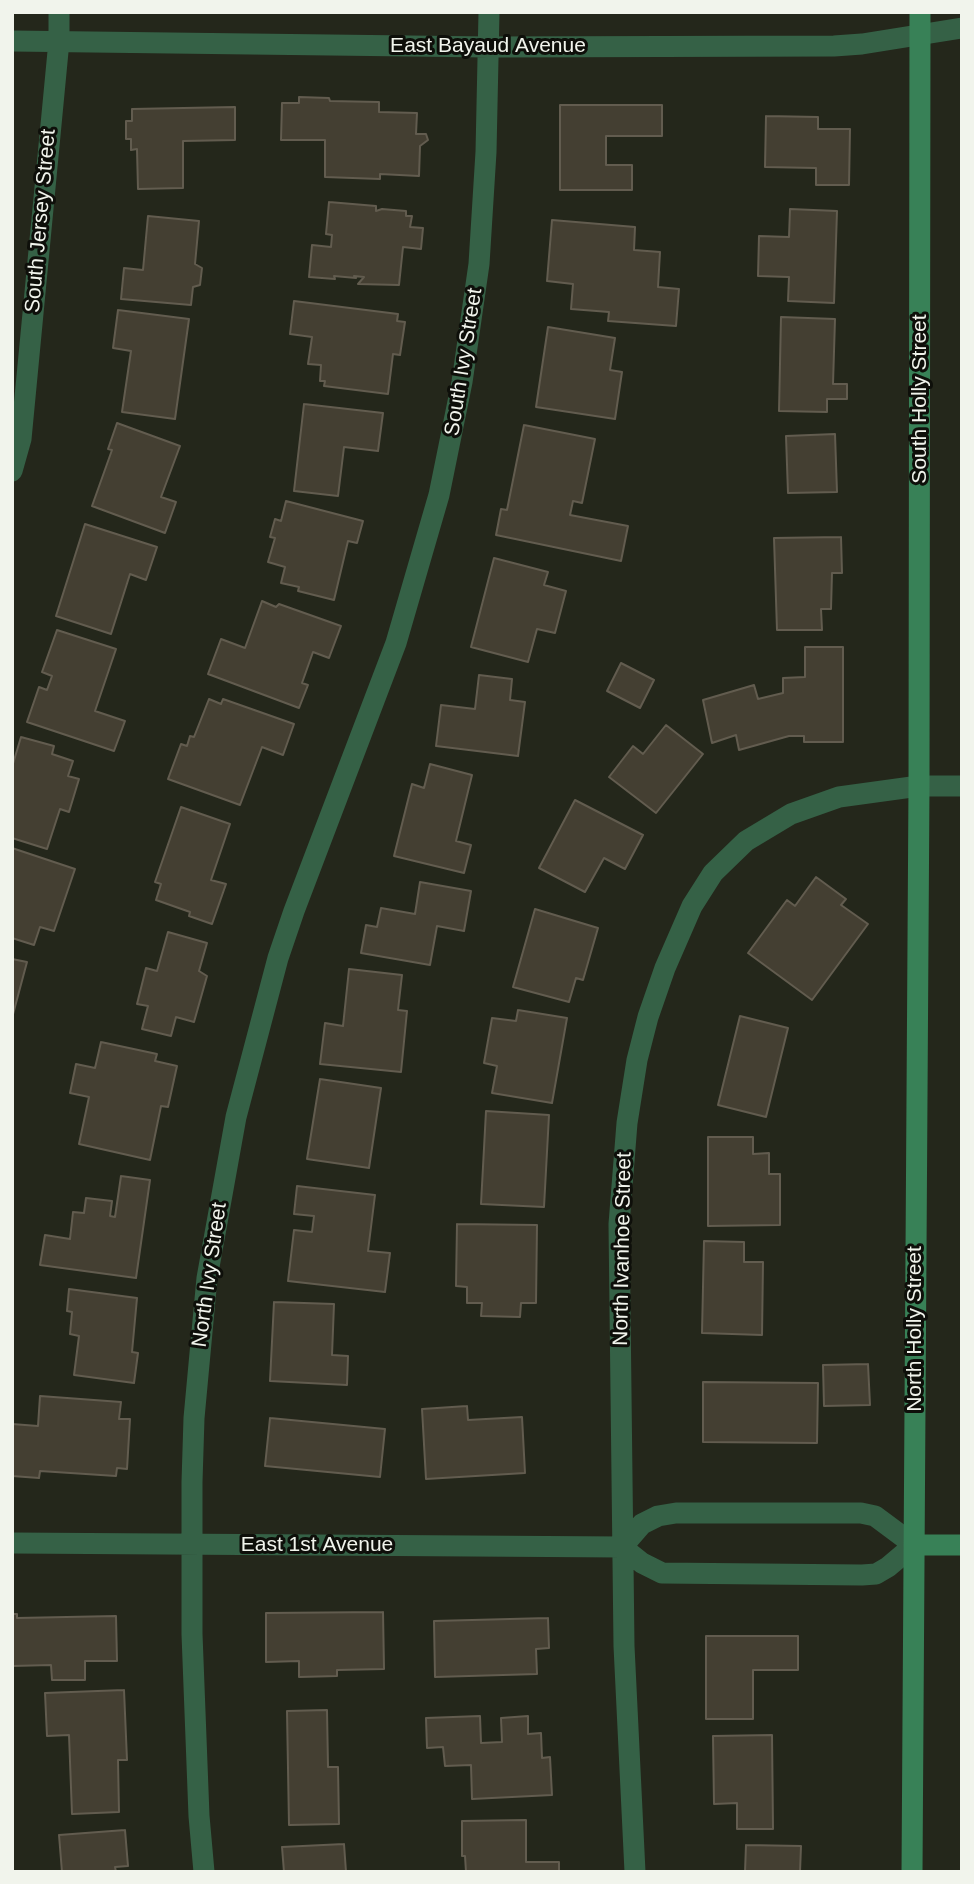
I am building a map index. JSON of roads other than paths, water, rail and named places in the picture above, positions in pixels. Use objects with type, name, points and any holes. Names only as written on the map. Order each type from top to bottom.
[{"type":"street","name":"South Jersey Street","points":[[12,471],[21,439],[59,41],[59,12]]},
{"type":"street","name":"South Ivy Street","points":[[375,702],[396,643],[439,495],[473,318],[482,237],[489,12]]},
{"type":"street","name":"South Holly Street","points":[[919,786],[920,12]]},
{"type":"street","name":"East Bayaud Avenue","points":[[12,41],[489,47],[834,46],[962,28]]},
{"type":"street","name":"North Ivy Street","points":[[204,1872],[199,1816],[191,1544],[194,1418],[201,1334],[219,1207],[234,1129],[262,1015],[293,911],[375,702]]},
{"type":"street","name":"North Ivanhoe Street","points":[[635,1872],[627,1734],[622,1547],[619,1224],[627,1123],[637,1060],[648,1017],[665,968],[688,914],[705,883],[746,841],[773,823],[818,803],[857,794],[919,786],[962,786]]},
{"type":"street","name":"North Holly Street","points":[[912,1872],[919,786]]},
{"type":"street","points":[[914,1545],[888,1567],[876,1574],[862,1576],[662,1573],[642,1563],[622,1547],[642,1524],[658,1516],[676,1513],[861,1513],[875,1516],[914,1545],[962,1545]]},
{"type":"street","name":"East 1st Avenue","points":[[12,1543],[622,1547]]}]
